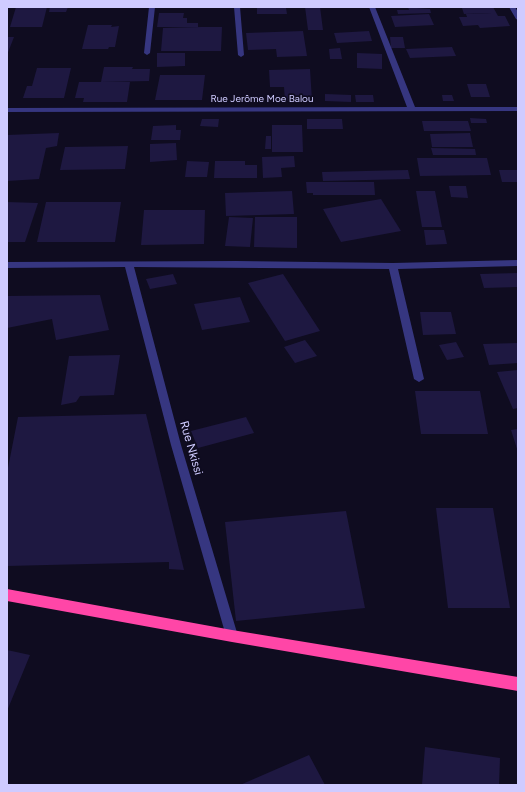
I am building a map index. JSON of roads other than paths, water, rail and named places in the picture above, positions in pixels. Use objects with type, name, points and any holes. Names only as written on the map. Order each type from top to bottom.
[{"type":"highway","points":[[7,596],[232,636],[518,684]]},
{"type":"street","points":[[147,53],[152,7]]},
{"type":"street","points":[[237,7],[241,55]]},
{"type":"street","points":[[372,7],[412,109]]},
{"type":"street","points":[[512,7],[518,18]]},
{"type":"street","name":"Rue Jerôme Moe Balou","points":[[7,110],[518,109]]},
{"type":"street","points":[[7,265],[129,266],[236,264],[393,266],[518,263]]},
{"type":"street","name":"Rue Nkissi","points":[[129,266],[176,445],[232,636]]},
{"type":"street","points":[[393,266],[419,379]]}]
